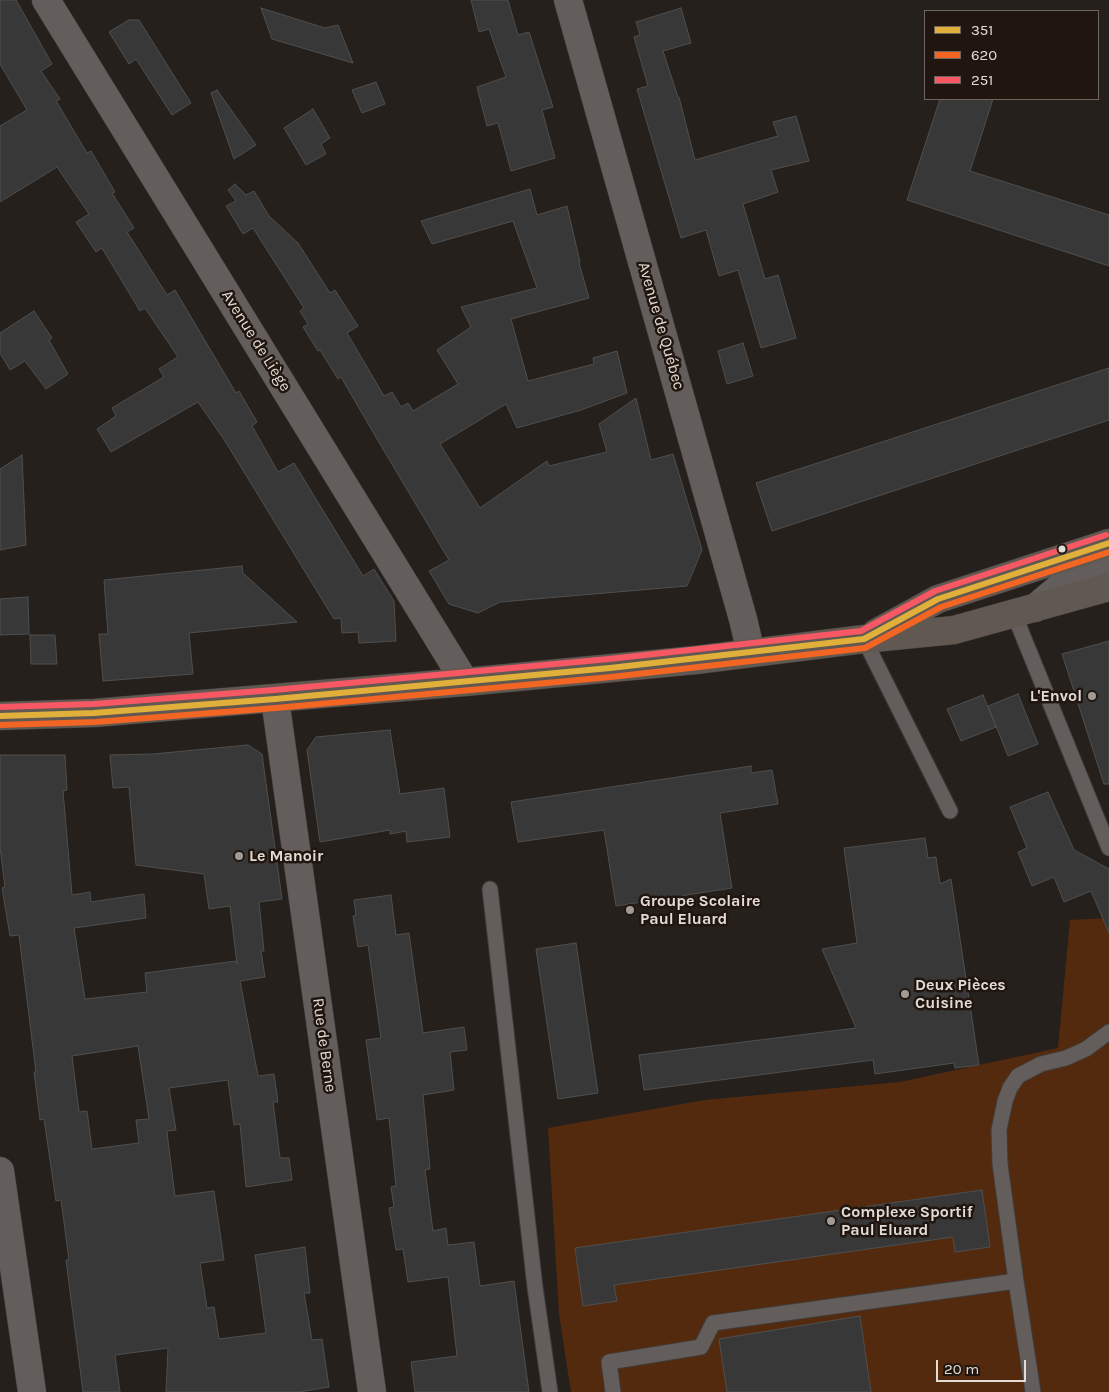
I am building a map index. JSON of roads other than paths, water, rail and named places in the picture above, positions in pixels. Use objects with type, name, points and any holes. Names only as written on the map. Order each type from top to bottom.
[{"type":"main road","points":[[864,639],[938,599],[1109,543]]},
{"type":"main road","points":[[0,716],[94,713],[465,682],[954,630],[1109,587]]},
{"type":"street","name":"Avenue de Liège","points":[[46,0],[465,682]]},
{"type":"street","name":"Avenue de Québec","points":[[568,0],[751,653]]},
{"type":"street","points":[[1025,611],[1066,582],[1109,565]]},
{"type":"street","name":"Rue de Berne","points":[[275,699],[372,1392]]},
{"type":"street","points":[[0,1172],[32,1392]]},
{"type":"lane","points":[[1025,611],[1109,848]]},
{"type":"lane","points":[[864,639],[950,811]]},
{"type":"lane","points":[[490,889],[535,1287],[550,1392]]},
{"type":"lane","points":[[1032,1392],[1000,1164],[999,1130],[1005,1101],[1010,1088],[1018,1076],[1041,1064],[1066,1058],[1086,1049],[1109,1032]]},
{"type":"lane","points":[[613,1392],[609,1362],[701,1347],[713,1323],[1016,1281]]},
{"type":"place","name":"L'Envol","points":[[1092,696]]},
{"type":"place","name":"Le Manoir","points":[[239,856]]},
{"type":"place","name":"Groupe Scolaire Paul Eluard","points":[[630,910]]},
{"type":"place","name":"Deux Pièces Cuisine","points":[[905,994]]},
{"type":"place","name":"Complexe Sportif Paul Eluard","points":[[831,1221]]}]
